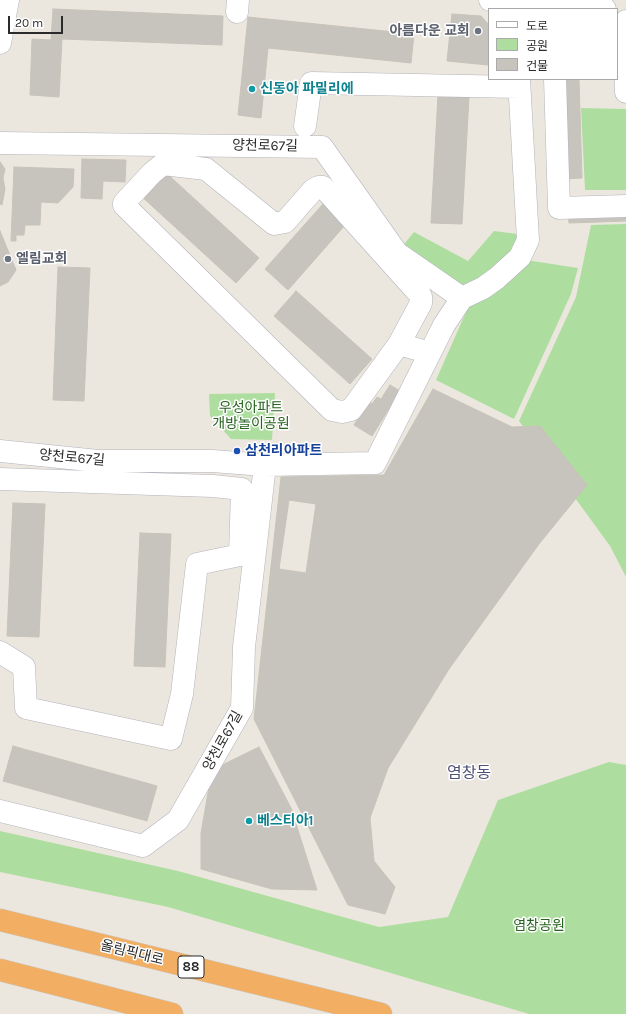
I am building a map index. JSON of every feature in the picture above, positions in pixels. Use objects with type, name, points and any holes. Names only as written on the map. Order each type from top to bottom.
[{"type":"highway","name":"올림픽대로","points":[[0,920],[381,1014]]},
{"type":"highway","points":[[0,970],[172,1014]]},
{"type":"street","points":[[0,43],[8,0]]},
{"type":"street","points":[[490,0],[513,4],[587,8]]},
{"type":"street","points":[[618,12],[623,24],[626,92]]},
{"type":"street","points":[[555,80],[560,208],[626,206]]},
{"type":"street","points":[[305,126],[311,83],[519,83],[528,240],[520,257],[497,278],[483,288],[462,298]]},
{"type":"street","name":"양천로67길","points":[[0,143],[322,147],[397,253],[462,298],[444,325],[375,463],[265,465],[212,461],[98,461],[0,451]]},
{"type":"street","points":[[163,164],[206,169],[274,224],[285,222],[313,190],[318,187],[323,187],[421,296],[421,304],[399,344],[351,410],[342,412],[332,410],[124,206],[124,203],[152,173],[163,164]]},
{"type":"street","points":[[399,344],[430,353]]},
{"type":"street","points":[[212,461],[214,486]]},
{"type":"street","name":"양천로67길","points":[[0,810],[143,846],[178,820],[242,708],[244,647],[265,465]]},
{"type":"street","points":[[0,479],[214,486],[242,489],[240,555],[197,564],[182,694],[171,739],[26,708],[24,667],[0,652]]},
{"type":"green space","points":[[581,108],[626,109],[626,190],[585,190]]},
{"type":"green space","points":[[626,224],[626,577],[610,546],[519,421],[576,297],[591,225]]},
{"type":"green space","points":[[494,231],[525,235],[494,275],[463,287],[397,253],[414,232],[468,261]]},
{"type":"green space","points":[[526,260],[578,268],[571,294],[514,419],[436,380],[470,303]]},
{"type":"green space","name":"우성아파트 개방놀이공원","points":[[275,393],[272,440],[231,439],[210,416],[209,394]]},
{"type":"green space","name":"염창공원","points":[[609,762],[626,765],[626,1014],[529,1014],[168,907],[0,872],[0,831],[178,871],[379,927],[448,917],[498,800]]},
{"type":"building","points":[[53,9],[223,16],[222,45],[62,39],[59,97],[30,95],[32,39],[51,40]]},
{"type":"building","points":[[452,14],[481,16],[488,24],[488,65],[447,61]]},
{"type":"building","name":"신동아 파밀리에","points":[[248,17],[414,34],[411,63],[268,48],[261,118],[238,115]]},
{"type":"building","points":[[561,80],[579,80],[582,178],[564,179]]},
{"type":"building","points":[[438,95],[469,97],[462,224],[431,223]]},
{"type":"building","points":[[82,159],[126,160],[125,182],[103,181],[102,199],[81,198]]},
{"type":"building","points":[[0,162],[5,169],[3,178],[5,189],[2,205],[0,204]]},
{"type":"building","points":[[14,167],[74,169],[73,187],[58,203],[41,202],[40,225],[25,225],[24,235],[16,235],[16,241],[11,241]]},
{"type":"building","points":[[163,170],[259,258],[236,283],[140,195]]},
{"type":"building","points":[[323,204],[346,224],[288,290],[265,269]]},
{"type":"building","points":[[626,207],[626,221],[569,223],[568,208]]},
{"type":"building","points":[[0,231],[16,270],[8,282],[0,286]]},
{"type":"building","points":[[58,267],[90,268],[84,401],[53,400]]},
{"type":"building","points":[[296,291],[372,359],[350,384],[274,316]]},
{"type":"building","points":[[390,385],[400,391],[372,436],[354,425],[369,402],[372,404],[377,397],[381,399]]},
{"type":"building","points":[[433,389],[512,427],[540,426],[587,485],[539,544],[449,669],[388,768],[370,818],[374,861],[395,887],[385,914],[348,905],[254,719],[281,477],[384,475]]},
{"type":"building","points":[[289,500],[316,504],[306,573],[279,569]]},
{"type":"building","points":[[13,503],[45,504],[39,637],[7,636]]},
{"type":"building","points":[[140,533],[171,534],[165,667],[134,666]]},
{"type":"building","points":[[13,746],[157,786],[147,821],[3,781]]},
{"type":"building","name":"베스티아1","points":[[259,747],[291,808],[317,890],[272,889],[201,869],[201,833],[212,770]]},
{"type":"place","name":"아름다운 교회","points":[[478,31]]},
{"type":"place","name":"신동아 파밀리에","points":[[252,89]]},
{"type":"place","name":"엘림교회","points":[[8,259]]},
{"type":"place","name":"삼천리아파트","points":[[237,451]]},
{"type":"place","name":"베스티아1","points":[[249,821]]},
{"type":"district","name":"염창동","points":[[469,773]]}]
